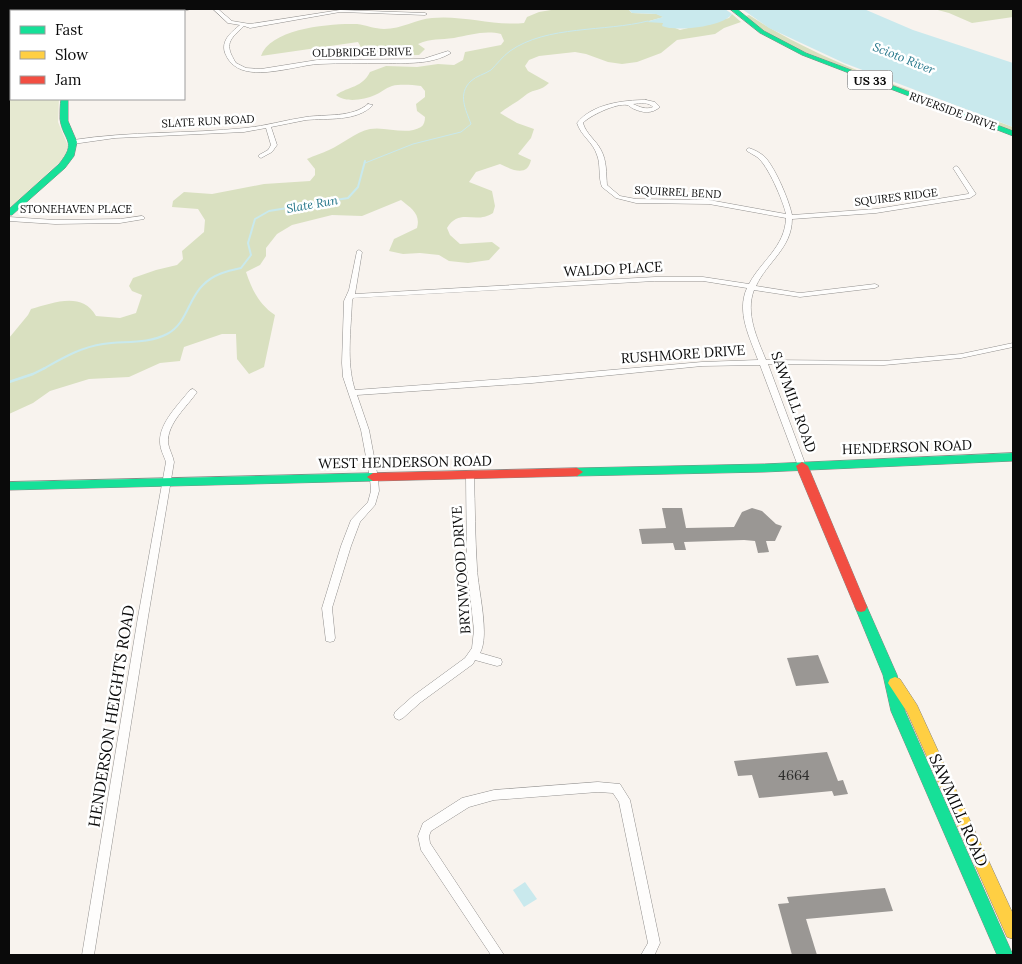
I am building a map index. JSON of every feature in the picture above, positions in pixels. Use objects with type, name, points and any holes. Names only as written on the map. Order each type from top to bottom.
[{"type":"main road","name":"RIVERSIDE DRIVE","points":[[733,9],[762,32],[797,50],[848,72],[1013,134]]},
{"type":"main road","points":[[9,213],[67,161],[73,142],[64,121],[66,100]]},
{"type":"main road","name":"HENDERSON ROAD","points":[[802,466],[1013,457]]},
{"type":"main road","name":"WEST HENDERSON ROAD","points":[[9,486],[802,466]]},
{"type":"main road","name":"SAWMILL ROAD","points":[[802,466],[890,676],[898,711],[1005,955]]},
{"type":"main road","name":"SAWMILL ROAD","points":[[890,676],[912,709],[1013,931]]},
{"type":"street","points":[[215,9],[230,22],[242,26],[262,25],[313,14],[340,11],[425,14]]},
{"type":"street","name":"OLDBRIDGE DRIVE","points":[[242,26],[227,39],[226,46],[234,64],[253,70],[273,70],[317,62],[423,62],[448,54]]},
{"type":"street","name":"SQUIRREL BEND","points":[[629,104],[591,112],[580,123],[602,159],[604,186],[612,194],[624,199],[644,202],[709,202],[789,217]]},
{"type":"street","name":"SLATE RUN ROAD","points":[[73,142],[101,137],[232,131],[268,127],[310,118],[356,114],[365,110],[370,105]]},
{"type":"street","points":[[261,156],[270,151],[274,145],[268,127]]},
{"type":"street","name":"SAWMILL ROAD","points":[[749,150],[764,160],[784,200],[789,217],[786,239],[780,249],[755,277],[746,303],[747,312],[763,362],[802,466]]},
{"type":"street","name":"SQUIRES RIDGE","points":[[789,217],[876,211],[970,196],[973,194],[956,168]]},
{"type":"street","name":"STONEHAVEN PLACE","points":[[9,219],[38,222],[120,221],[142,218]]},
{"type":"street","points":[[330,638],[327,608],[356,520],[372,503],[374,478],[365,430],[347,377],[346,363],[347,309],[359,252]]},
{"type":"street","name":"WALDO PLACE","points":[[350,296],[655,279],[703,279],[800,295],[875,286]]},
{"type":"street","name":"RUSHMORE DRIVE","points":[[353,393],[532,380],[658,367],[763,362],[884,363],[961,356],[1013,345]]},
{"type":"street","points":[[166,482],[170,462],[164,445],[165,437],[172,420],[193,392]]},
{"type":"street","name":"BRYNWOOD DRIVE","points":[[470,475],[472,569],[479,630],[479,641],[474,655]]},
{"type":"street","name":"HENDERSON HEIGHTS ROAD","points":[[88,955],[166,482]]},
{"type":"street","points":[[399,716],[417,698],[452,674],[474,655],[497,662]]},
{"type":"street","points":[[498,955],[426,846],[423,840],[423,832],[466,802],[478,798],[598,786],[616,788],[624,800],[654,943],[652,950],[647,955]]},
{"type":"green space","points":[[557,9],[628,9],[632,13],[657,14],[664,17],[649,21],[659,21],[680,30],[729,18],[732,14],[741,22],[724,28],[715,34],[677,40],[661,53],[637,62],[622,64],[608,62],[575,52],[539,56],[529,60],[525,66],[528,71],[549,83],[527,94],[500,113],[517,123],[534,129],[531,138],[518,154],[531,160],[529,166],[518,171],[500,164],[476,172],[469,182],[492,191],[495,206],[493,213],[480,217],[457,218],[447,228],[450,235],[460,244],[492,242],[500,248],[489,260],[468,263],[449,261],[439,255],[403,254],[389,251],[394,239],[417,228],[418,219],[416,215],[401,200],[362,216],[332,215],[292,225],[277,234],[266,248],[266,256],[260,265],[246,272],[257,296],[275,315],[264,367],[249,374],[237,359],[236,334],[222,334],[184,347],[180,361],[160,363],[129,377],[89,379],[50,391],[33,403],[9,414],[9,338],[31,309],[58,302],[75,301],[90,308],[96,316],[120,318],[136,313],[142,295],[132,291],[129,286],[133,278],[177,265],[183,259],[182,251],[204,232],[205,220],[198,209],[172,207],[173,201],[184,192],[212,194],[264,184],[310,181],[315,175],[315,169],[307,159],[334,147],[354,135],[376,128],[402,131],[415,130],[424,123],[425,117],[417,111],[416,104],[425,97],[425,91],[421,86],[392,86],[371,97],[360,99],[349,100],[336,95],[359,84],[370,72],[386,66],[454,65],[463,60],[465,52],[501,45],[504,41],[501,34],[483,33],[423,42],[418,44],[425,49],[419,55],[366,56],[358,42],[261,56],[276,39],[289,33],[318,26],[357,24],[391,29],[420,20],[444,17],[512,24],[524,23],[527,17],[539,12]]},
{"type":"green space","points":[[934,9],[1013,9],[1013,17],[972,23]]},
{"type":"green space","points":[[749,15],[778,33],[843,64],[1013,127],[1013,132],[796,48],[769,34],[746,16]]},
{"type":"green space","points":[[10,38],[10,100],[59,100],[58,122],[68,146],[65,157],[9,209]]},
{"type":"water","points":[[628,9],[725,9],[732,14],[719,22],[709,25],[668,28],[662,26],[663,23],[646,22],[663,17],[656,14],[632,13]]},
{"type":"water","name":"Scioto River","points":[[742,9],[864,9],[913,30],[1013,63],[1013,127],[844,63],[769,28]]},
{"type":"water","points":[[525,882],[537,899],[524,907],[513,890]]},
{"type":"building","points":[[662,508],[682,508],[686,528],[734,527],[742,512],[752,508],[762,511],[776,524],[782,526],[775,541],[766,541],[769,552],[758,553],[755,541],[744,540],[684,542],[686,550],[675,550],[673,543],[642,544],[639,529],[666,528]]},
{"type":"building","points":[[818,655],[829,683],[796,686],[787,658]]},
{"type":"building","points":[[827,752],[838,781],[843,780],[848,794],[834,796],[832,791],[759,798],[752,775],[738,776],[734,761]]},
{"type":"building","points":[[885,888],[893,911],[806,919],[817,955],[792,955],[778,904],[789,903],[787,897]]},
{"type":"waterway","name":"Slate Run","points":[[365,163],[413,144],[461,132],[471,124],[464,102],[464,91],[467,86],[473,79],[491,70],[510,51],[525,43],[559,33],[648,21]]},
{"type":"waterway","name":"Slate Run","points":[[43,369],[87,348],[103,344],[144,341],[160,337],[174,330],[198,291],[207,281],[226,272],[241,268],[251,255],[248,243],[255,219],[269,211],[348,198],[358,187],[365,161]]},
{"type":"waterway","name":"Slate Run","points":[[9,382],[43,369]]},
{"type":"traffic: fast","points":[[733,9],[762,32],[804,54],[1013,134]]},
{"type":"traffic: fast","points":[[9,213],[62,166],[70,156],[73,142],[64,121],[64,100]]},
{"type":"traffic: fast","points":[[577,472],[764,468],[1013,457]]},
{"type":"traffic: fast","points":[[9,486],[373,477]]},
{"type":"traffic: fast","points":[[861,607],[890,675],[898,711],[1005,955]]},
{"type":"traffic: slow","points":[[895,683],[912,709],[1013,931]]},
{"type":"traffic: jam","points":[[802,466],[861,607]]},
{"type":"traffic: jam","points":[[373,477],[577,472]]}]
